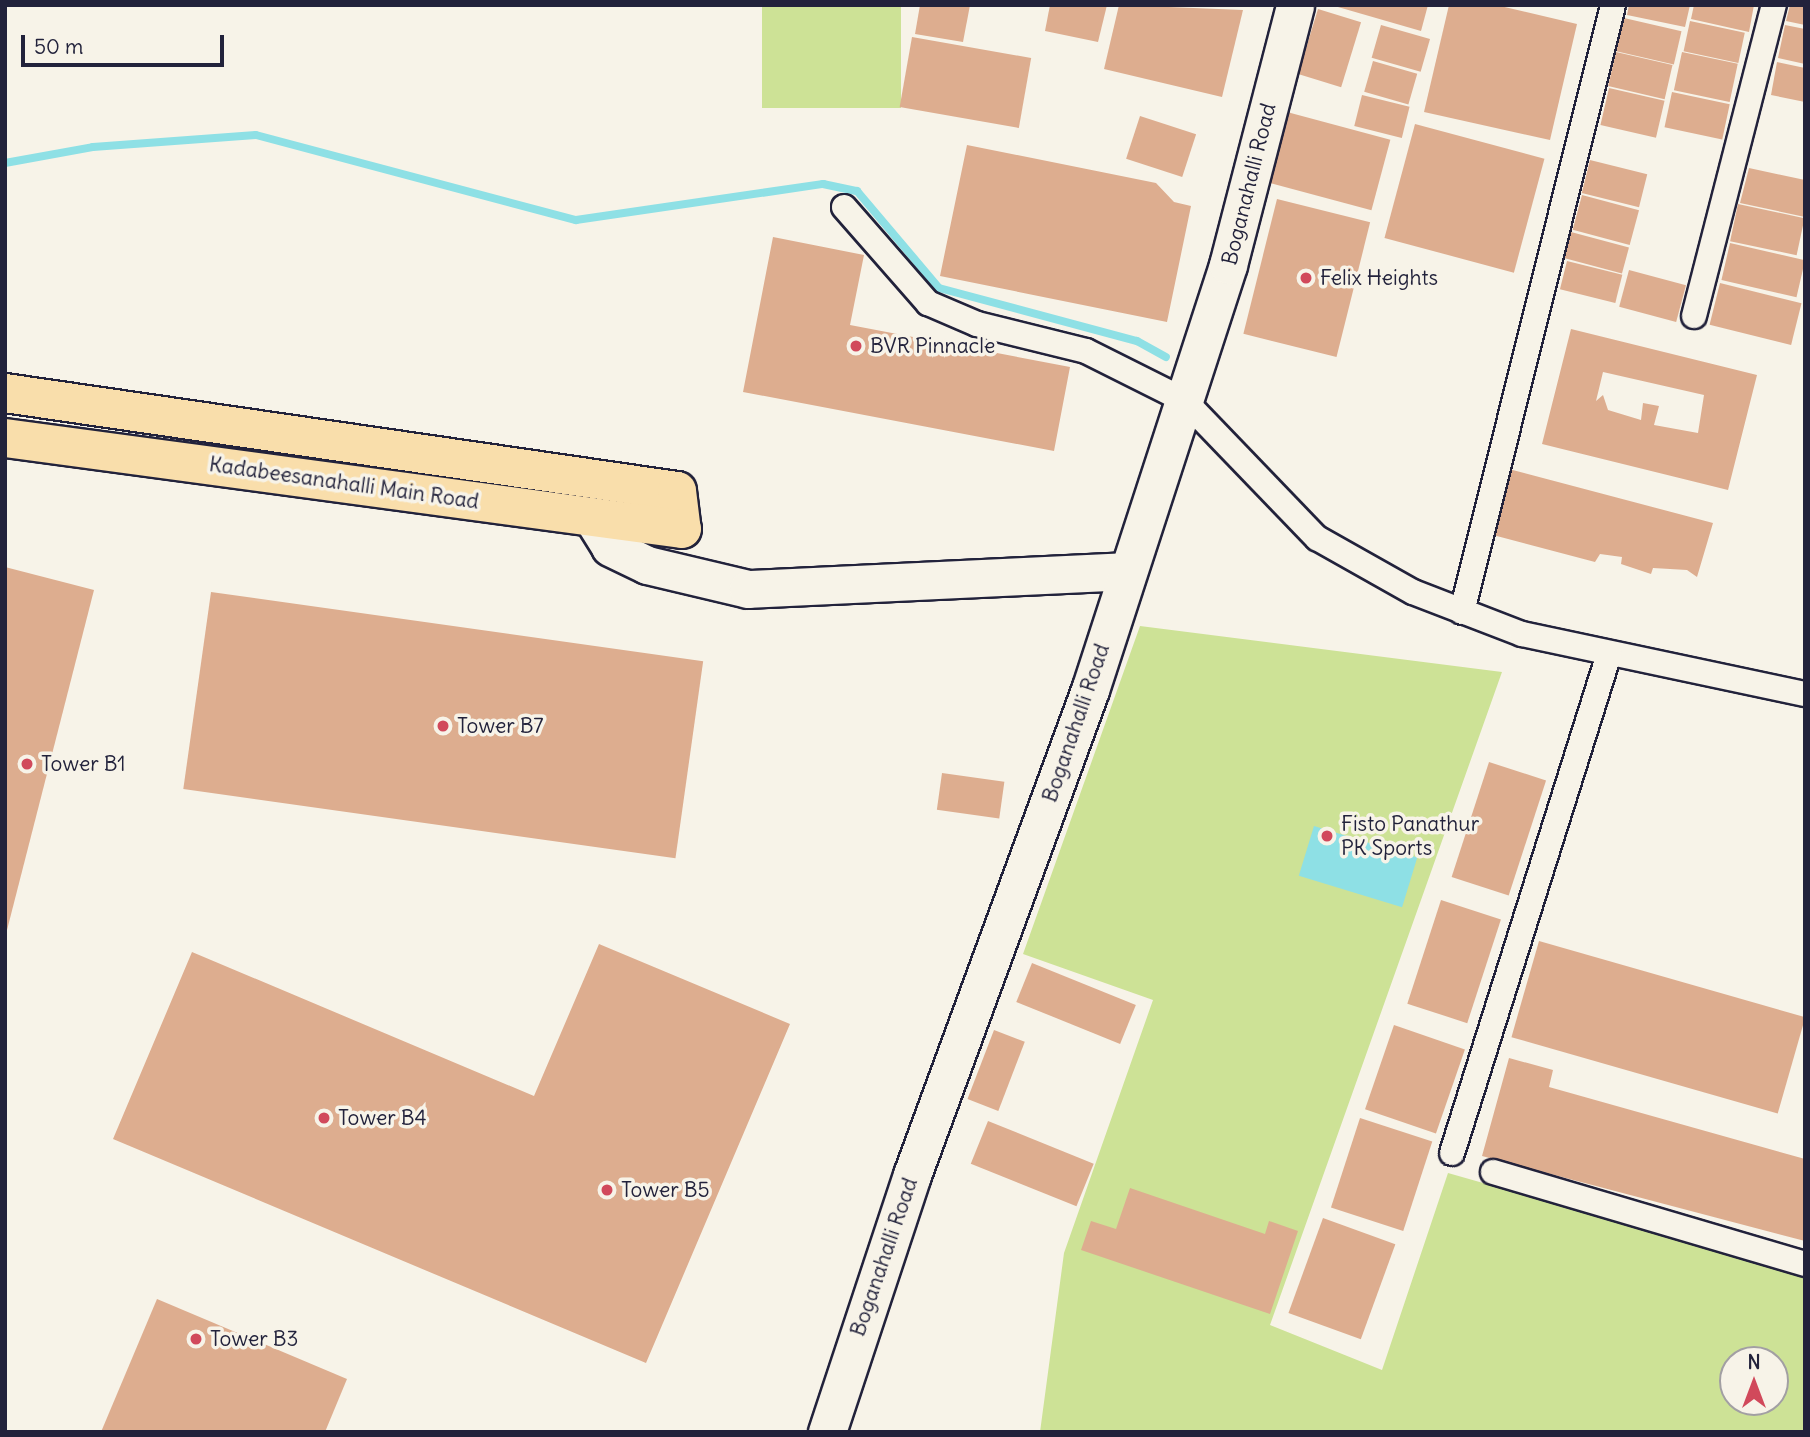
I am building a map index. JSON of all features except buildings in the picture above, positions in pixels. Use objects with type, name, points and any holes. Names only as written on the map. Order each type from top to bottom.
[{"type":"main road","name":"Kadabeesanahalli Main Road","points":[[5,393],[677,491],[682,529],[5,438]]},
{"type":"street","name":"Boganahalli Road","points":[[827,1432],[1184,400],[1228,265],[1295,5]]},
{"type":"street","points":[[1465,602],[1613,5]]},
{"type":"street","points":[[1695,316],[1774,5]]},
{"type":"street","points":[[844,207],[928,303],[977,324],[1086,351],[1184,400],[1317,538],[1465,602],[1609,653],[1805,694]]},
{"type":"street","points":[[591,516],[610,547],[647,565],[748,589],[1127,571]]},
{"type":"street","points":[[1452,1153],[1609,653]]},
{"type":"street","points":[[1493,1172],[1805,1265]]},
{"type":"green space","points":[[762,5],[901,5],[901,108],[762,108]]},
{"type":"green space","points":[[1140,626],[1502,672],[1270,1325],[1382,1370],[1448,1173],[1805,1275],[1805,1432],[1040,1432],[1064,1253],[1153,1000],[1023,954]]},
{"type":"water","points":[[1314,826],[1417,858],[1402,907],[1299,876]]},
{"type":"waterway","points":[[5,163],[93,147],[256,135],[576,220],[823,184],[857,191],[939,288],[1137,341],[1166,357]]},
{"type":"place","name":"Felix Heights","points":[[1306,278]]},
{"type":"place","name":"BVR Pinnacle","points":[[856,346]]},
{"type":"place","name":"Tower B7","points":[[443,726]]},
{"type":"place","name":"Tower B1","points":[[27,764]]},
{"type":"place","name":"Fisto Panathur PK Sports","points":[[1327,836]]},
{"type":"place","name":"Tower B4","points":[[324,1118]]},
{"type":"place","name":"Tower B5","points":[[607,1190]]},
{"type":"place","name":"Tower B3","points":[[196,1339]]}]
